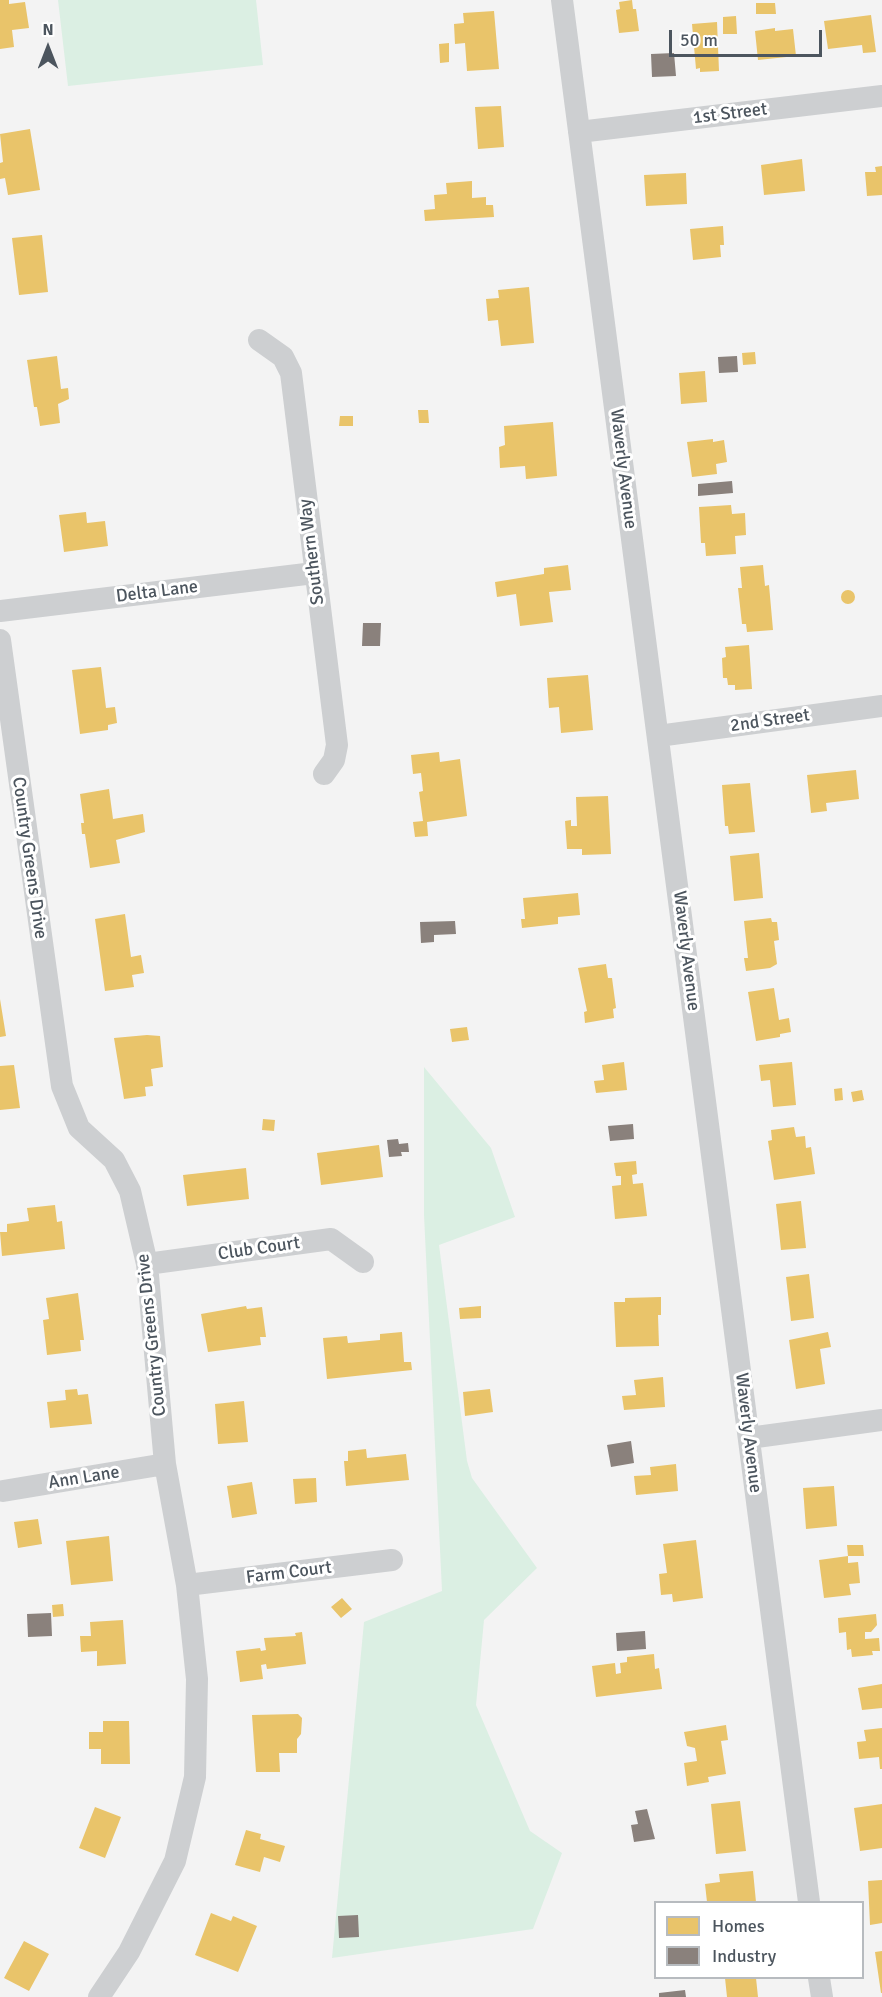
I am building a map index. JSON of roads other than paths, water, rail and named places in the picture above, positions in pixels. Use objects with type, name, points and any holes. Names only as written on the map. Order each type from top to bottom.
[{"type":"street","name":"Waverly Avenue","points":[[562,0],[809,1901]]},
{"type":"street","name":"1st Street","points":[[579,132],[882,96]]},
{"type":"street","name":"Southern Way","points":[[259,340],[283,357],[291,373],[336,746],[334,760],[324,774]]},
{"type":"street","name":"Delta Lane","points":[[0,611],[314,573]]},
{"type":"street","name":"Country Greens Drive","points":[[0,640],[62,1086],[79,1128],[114,1160],[130,1191],[147,1264],[165,1464],[187,1585],[197,1679],[195,1777],[187,1819],[175,1861],[129,1952],[99,1997]]},
{"type":"street","name":"2nd Street","points":[[658,736],[882,706]]},
{"type":"street","name":"Club Court","points":[[147,1264],[331,1239],[363,1262]]},
{"type":"street","points":[[749,1438],[882,1420]]},
{"type":"street","name":"Ann Lane","points":[[3,1491],[165,1464]]},
{"type":"street","name":"Farm Court","points":[[187,1585],[392,1560]]},
{"type":"street","points":[[819,1979],[822,1997]]}]
